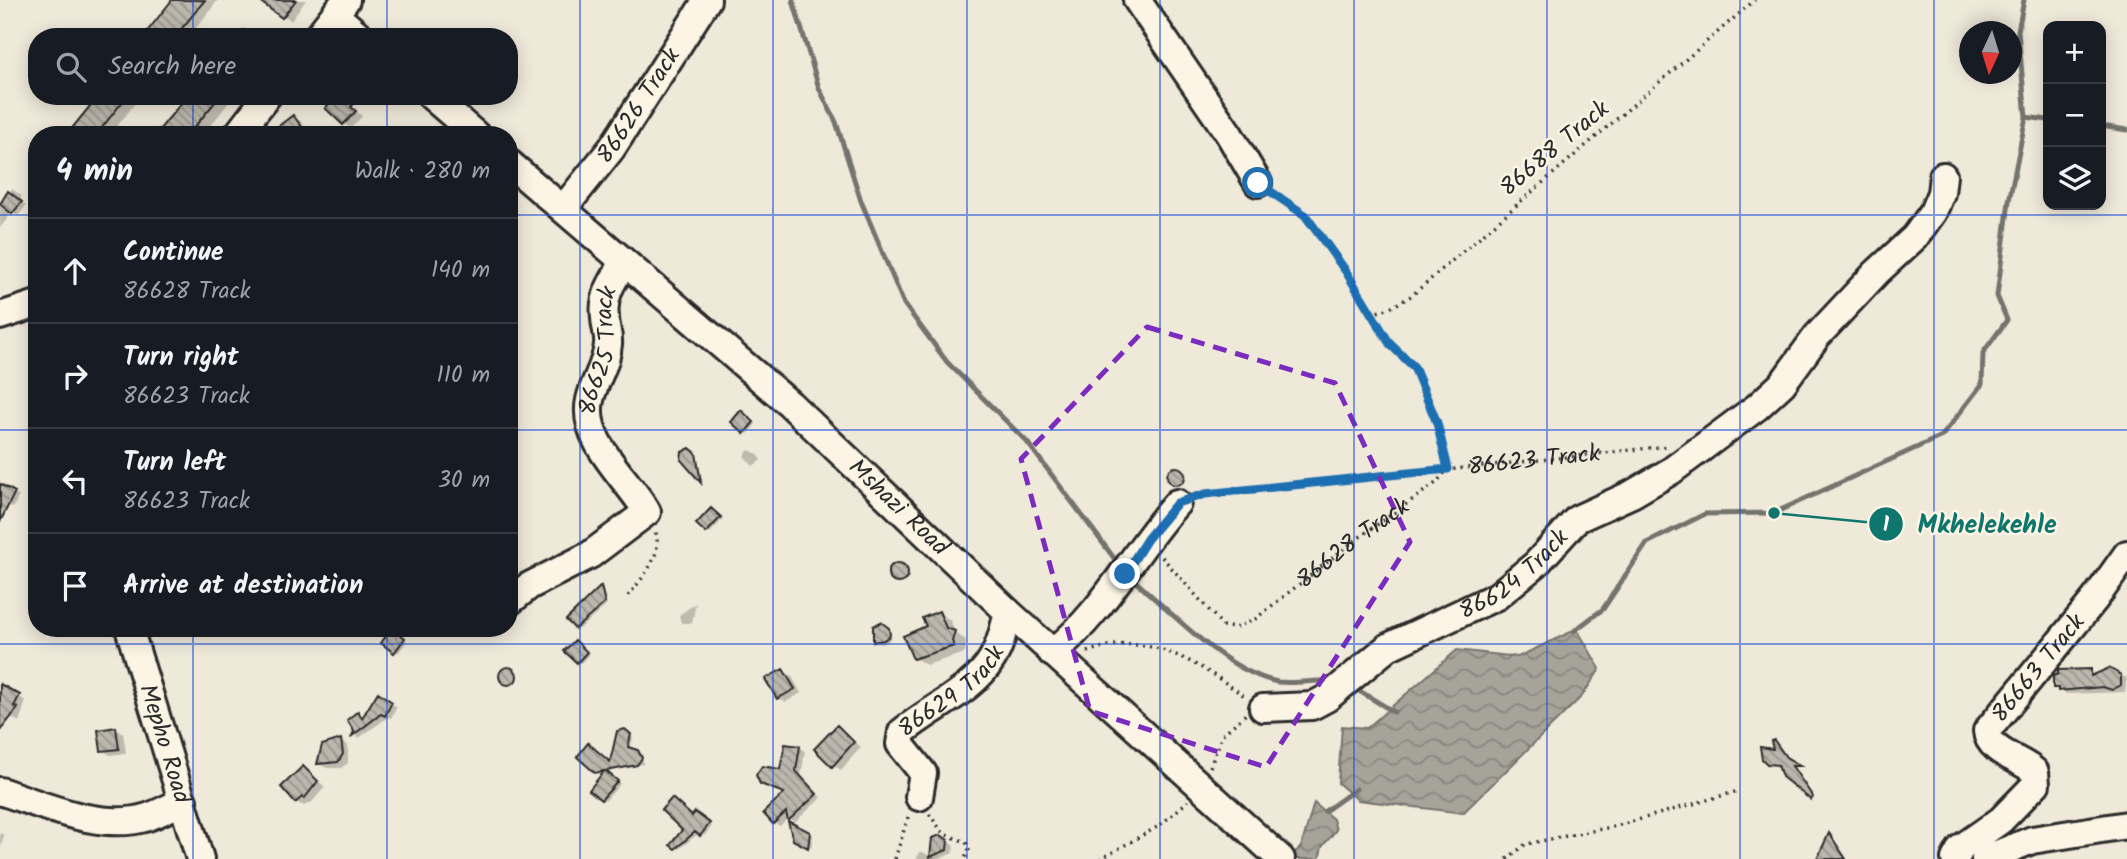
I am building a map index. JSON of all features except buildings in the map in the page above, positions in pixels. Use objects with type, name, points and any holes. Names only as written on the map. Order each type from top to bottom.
[{"type":"street","name":"86626 Track","points":[[563,209],[612,148],[707,0]]},
{"type":"street","points":[[1137,0],[1229,134],[1258,183]]},
{"type":"street","points":[[324,28],[341,7],[355,28]]},
{"type":"street","points":[[244,126],[260,105]]},
{"type":"street","points":[[441,105],[465,126]]},
{"type":"street","name":"Mshazi Road","points":[[518,171],[790,404],[1008,612],[1281,859]]},
{"type":"street","name":"86624 Track","points":[[1263,708],[1312,706],[1327,698],[1388,647],[1497,596],[1536,564],[1577,519],[1632,494],[1671,471],[1757,407],[1782,384],[1817,336],[1915,237],[1933,212],[1941,193],[1942,176]]},
{"type":"street","name":"86625 Track","points":[[624,263],[609,285],[606,298],[608,344],[590,398],[588,415],[601,449],[635,491],[647,512]]},
{"type":"street","points":[[0,316],[28,307]]},
{"type":"street","points":[[1057,657],[1098,609],[1133,564],[1147,539],[1177,503]]},
{"type":"street","points":[[518,595],[529,586],[590,555],[647,512]]},
{"type":"street","name":"86663 Track","points":[[1955,859],[1961,848],[2001,820],[2036,784],[2035,772],[2026,763],[1993,746],[1988,740],[1987,731],[2095,599],[2127,554]]},
{"type":"street","name":"86629 Track","points":[[919,797],[923,773],[900,744],[902,732],[944,704],[991,662],[1008,612]]},
{"type":"street","name":"Mepho Road","points":[[133,637],[200,859]]},
{"type":"street","points":[[0,791],[73,814],[107,820],[148,817],[183,801]]},
{"type":"street","points":[[1985,859],[2032,840],[2127,825]]},
{"type":"path","name":"86688 Track","points":[[1371,314],[1390,308],[1411,296],[1755,0]]},
{"type":"path","points":[[1258,183],[1305,215],[1345,270],[1390,344],[1414,367],[1437,423],[1448,469]]},
{"type":"path","name":"86623 Track","points":[[1177,503],[1205,494],[1671,446]]},
{"type":"path","name":"86628 Track","points":[[1147,539],[1223,626],[1234,628],[1254,620],[1350,544],[1436,483],[1448,469]]},
{"type":"path","points":[[628,596],[648,570],[657,550],[657,534],[647,512]]},
{"type":"path","points":[[1057,657],[1104,646],[1158,646],[1208,671],[1263,708]]},
{"type":"path","points":[[1100,859],[1158,826],[1203,789],[1223,734],[1244,715],[1263,708]]},
{"type":"path","points":[[1507,859],[1526,844],[1618,826],[1738,791]]},
{"type":"path","points":[[895,859],[907,819],[919,797],[944,834],[966,842],[969,849],[965,859]]},
{"type":"highlighted area","points":[[1147,327],[1335,383],[1410,542],[1266,767],[1090,711],[1021,459]]},
{"type":"water","points":[[1577,629],[1600,669],[1582,696],[1463,813],[1358,800],[1338,783],[1342,726],[1367,728],[1457,650],[1518,657]]},
{"type":"water","points":[[1314,803],[1333,819],[1336,830],[1322,847],[1319,859],[1288,859],[1301,847]]},
{"type":"waterway","points":[[793,0],[819,88],[836,122],[861,201],[904,304],[947,362],[1027,442],[1120,566]]},
{"type":"waterway","points":[[1574,631],[1603,609],[1647,543],[1705,514],[1774,513],[1942,436],[1982,384],[1983,353],[2007,320],[1997,296],[2009,201],[2026,117],[2018,31],[2024,0]]},
{"type":"waterway","points":[[2026,117],[2043,119]]},
{"type":"waterway","points":[[2106,127],[2127,130]]},
{"type":"waterway","points":[[1129,576],[1199,638],[1238,666],[1278,682],[1332,681]]},
{"type":"waterway","points":[[1351,686],[1394,712]]},
{"type":"waterway","points":[[1325,811],[1356,789]]},
{"type":"place","name":"Mkhelekehle","points":[[1774,513]]},
{"type":"route","points":[[1125,574],[1147,539],[1177,503],[1205,494],[1448,469],[1437,423],[1414,367],[1390,344],[1345,270],[1305,215],[1258,183]]}]
